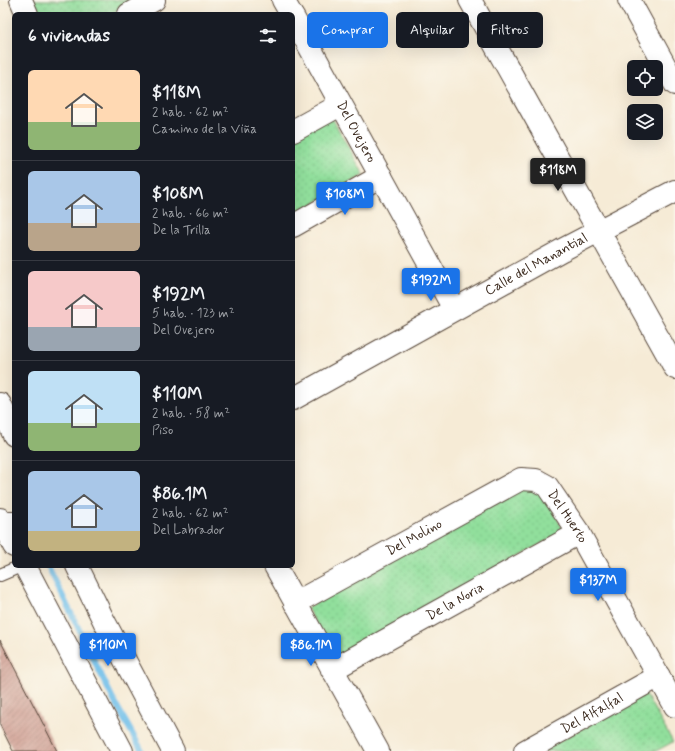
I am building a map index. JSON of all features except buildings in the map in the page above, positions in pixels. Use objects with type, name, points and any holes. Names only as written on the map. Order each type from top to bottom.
[{"type":"street","points":[[21,0],[26,12]]},
{"type":"street","points":[[133,12],[154,0]]},
{"type":"street","points":[[283,0],[290,12]]},
{"type":"street","points":[[629,0],[675,84]]},
{"type":"street","points":[[475,2],[675,368]]},
{"type":"street","name":"Del Ovejero","points":[[295,22],[454,309]]},
{"type":"street","points":[[295,130],[340,105]]},
{"type":"street","points":[[295,225],[381,176]]},
{"type":"street","name":"Calle del Manantial","points":[[295,398],[454,309],[675,191]]},
{"type":"street","points":[[0,404],[12,431]]},
{"type":"street","name":"Del Molino","points":[[295,603],[521,479],[536,480]]},
{"type":"street","name":"Del Huerto","points":[[536,480],[547,486],[578,533],[675,706]]},
{"type":"street","points":[[5,522],[12,541]]},
{"type":"street","name":"De la Noria","points":[[332,670],[578,533]]},
{"type":"street","points":[[25,568],[122,751]]},
{"type":"street","points":[[78,568],[104,621],[173,751]]},
{"type":"street","points":[[276,568],[378,751]]},
{"type":"street","name":"Del Alfalfal","points":[[525,751],[659,676]]},
{"type":"lane","points":[[0,575],[16,568]]},
{"type":"green space","points":[[31,0],[137,0],[115,12],[35,12]]},
{"type":"green space","points":[[331,116],[364,175],[295,214],[295,137]]},
{"type":"green space","points":[[524,486],[541,489],[564,531],[336,658],[307,608]]},
{"type":"green space","points":[[645,693],[673,742],[656,751],[542,751]]},
{"type":"waterway","points":[[49,568],[114,701],[142,751]]}]
